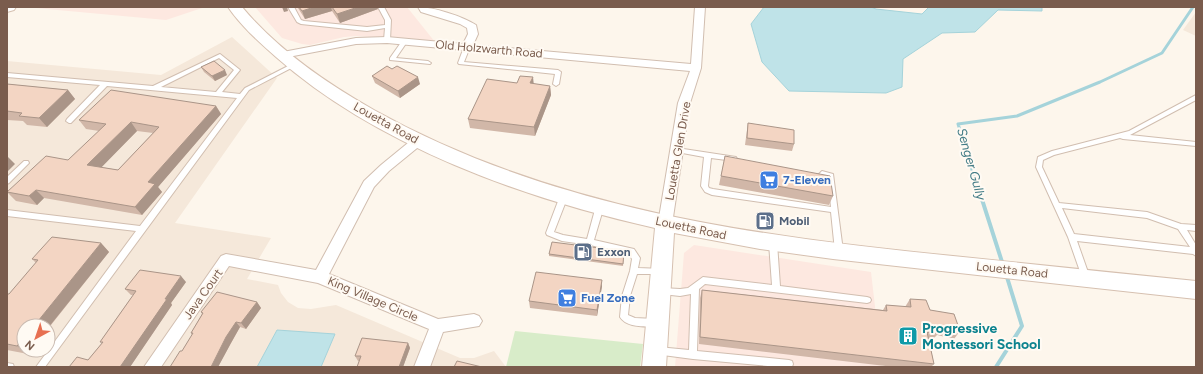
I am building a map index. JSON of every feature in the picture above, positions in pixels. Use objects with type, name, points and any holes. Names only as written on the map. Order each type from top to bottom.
[{"type":"main road","name":"Louetta Road","points":[[235,9],[288,60],[328,90],[363,112],[418,141],[484,170],[564,196],[665,224],[773,243],[1031,273],[1196,290]]},
{"type":"main road","name":"Louetta Glen Drive","points":[[654,359],[665,224]]},
{"type":"street","name":"Louetta Glen Drive","points":[[665,224],[684,103],[696,68],[700,7]]},
{"type":"street","points":[[425,8],[464,22],[472,27],[473,34],[467,47]]},
{"type":"street","name":"Old Holzwarth Road","points":[[288,60],[356,41],[387,40],[696,68]]},
{"type":"street","name":"King Village Circle","points":[[418,141],[385,168],[369,184],[320,277],[438,326]]},
{"type":"street","name":"Java Court","points":[[152,367],[226,260],[320,277]]},
{"type":"street","points":[[422,367],[438,326],[474,321]]},
{"type":"lane","points":[[291,7],[303,23],[367,29],[388,26]]},
{"type":"lane","points":[[380,7],[388,20],[387,40]]},
{"type":"lane","points":[[404,42],[392,60],[428,64]]},
{"type":"lane","points":[[467,47],[461,63],[558,72],[556,84]]},
{"type":"lane","points":[[154,88],[220,56],[237,70],[217,94]]},
{"type":"lane","points":[[40,367],[247,89],[288,60]]},
{"type":"lane","points":[[7,75],[242,96]]},
{"type":"lane","points":[[69,121],[105,84]]},
{"type":"lane","points":[[1087,278],[1072,237],[1039,167],[1040,160],[1052,153],[1131,133],[1196,97]]},
{"type":"lane","points":[[1116,137],[1196,144]]},
{"type":"lane","points":[[677,150],[739,160]]},
{"type":"lane","points":[[708,155],[704,186],[707,190],[712,192],[835,210]]},
{"type":"lane","points":[[7,181],[26,163]]},
{"type":"lane","points":[[816,173],[831,176],[839,251]]},
{"type":"lane","points":[[564,196],[550,233],[562,238],[590,242],[631,251],[636,258],[634,271],[626,296],[624,317],[634,322],[657,323]]},
{"type":"lane","points":[[1057,205],[1147,215],[1181,226],[1196,228]]},
{"type":"lane","points":[[590,242],[600,206]]},
{"type":"lane","points":[[7,213],[142,229]]},
{"type":"lane","points":[[1181,226],[1196,252]]},
{"type":"lane","points":[[1072,237],[1196,252]]},
{"type":"lane","points":[[773,243],[776,289]]},
{"type":"lane","points":[[634,271],[686,292],[695,290]]},
{"type":"lane","points":[[693,355],[695,290],[703,280],[867,300]]},
{"type":"lane","points":[[654,359],[693,355],[790,364]]},
{"type":"shaded area","points":[[25,7],[205,7],[166,20]]},
{"type":"shaded area","points":[[255,7],[407,7],[435,42],[356,36],[344,37],[310,45],[302,44],[282,38]]},
{"type":"shaded area","points":[[1196,12],[1196,36],[1183,30]]},
{"type":"shaded area","points":[[232,37],[277,78],[175,223],[271,238],[247,279],[278,285],[281,293],[288,302],[298,308],[311,309],[336,305],[460,358],[474,358],[494,351],[506,367],[7,367],[7,61],[161,75]]},
{"type":"shaded area","points":[[694,245],[871,272],[882,367],[675,367],[684,253]]},
{"type":"green space","points":[[515,331],[643,344],[640,367],[506,367]]},
{"type":"water","points":[[764,7],[871,7],[876,9],[922,14],[929,7],[1042,7],[1042,11],[998,10],[975,32],[942,33],[903,59],[902,87],[886,93],[789,91],[762,62],[751,24]]},
{"type":"water","points":[[277,330],[335,334],[321,367],[257,367]]},
{"type":"building","points":[[299,7],[314,7],[302,11]]},
{"type":"building","points":[[332,7],[358,7],[337,14]]},
{"type":"building","points":[[214,61],[225,70],[212,76],[201,67]]},
{"type":"building","points":[[387,66],[392,69],[397,66],[418,77],[398,91],[372,76]]},
{"type":"building","points":[[520,76],[533,77],[530,83],[550,86],[534,127],[468,119],[487,79],[517,83]]},
{"type":"building","points":[[7,84],[68,90],[39,118],[19,116],[22,113],[7,111]]},
{"type":"building","points":[[111,90],[216,106],[148,182],[155,184],[135,207],[36,190],[29,196],[7,192],[46,156],[68,160],[106,124],[79,120]],"holes":[[[131,122],[159,127],[118,170],[87,165]]]},
{"type":"building","points":[[748,123],[794,130],[794,144],[747,138]]},
{"type":"building","points":[[725,156],[830,176],[833,196],[721,176]]},
{"type":"building","points":[[52,237],[101,243],[40,318],[16,318],[16,346],[7,344],[7,294],[9,294],[38,260],[32,259]]},
{"type":"building","points":[[552,242],[624,252],[623,264],[549,254]]},
{"type":"building","points":[[140,270],[181,276],[120,367],[69,367],[77,357],[88,360],[103,342],[100,342],[136,291],[125,289]]},
{"type":"building","points":[[536,272],[602,280],[597,310],[529,301]]},
{"type":"building","points":[[702,290],[887,311],[886,305],[911,307],[910,299],[926,300],[930,310],[954,314],[960,331],[935,326],[938,333],[927,332],[934,364],[700,337]]},
{"type":"building","points":[[217,292],[257,302],[241,323],[236,322],[226,337],[211,367],[170,367],[193,333],[191,333],[203,313],[201,312]]},
{"type":"building","points":[[362,338],[408,343],[399,367],[357,367],[361,356],[355,356]]},
{"type":"building","points":[[457,361],[482,367],[454,367]]},
{"type":"waterway","name":"Senger Gully","points":[[971,163],[958,124],[1017,116],[1100,82],[1162,53],[1193,7]]},
{"type":"waterway","name":"Senger Gully","points":[[970,162],[1003,265]]},
{"type":"waterway","name":"Senger Gully","points":[[996,367],[1022,326],[1006,274]]},
{"type":"place","name":"7-Eleven","points":[[769,180]]},
{"type":"place","name":"Mobil","points":[[765,221]]},
{"type":"place","name":"Exxon","points":[[583,252]]},
{"type":"place","name":"Fuel Zone","points":[[567,298]]},
{"type":"place","name":"Progressive Montessori School","points":[[908,336]]}]
